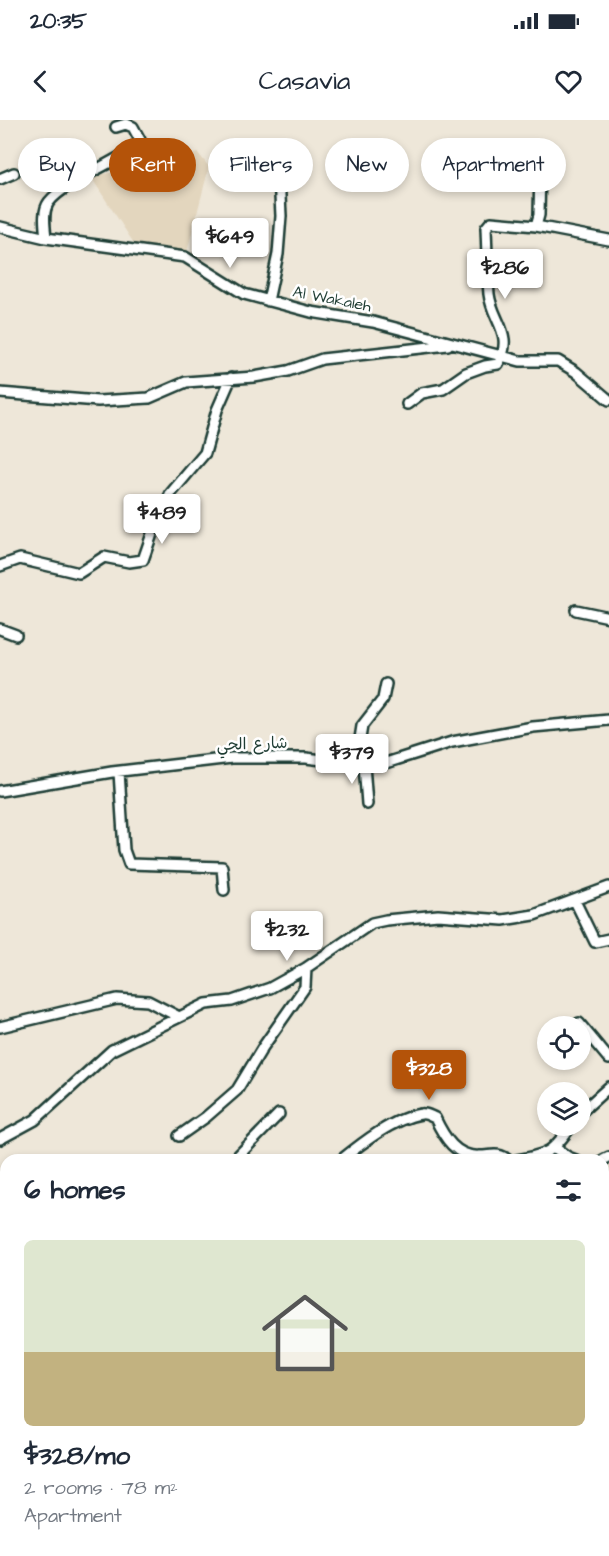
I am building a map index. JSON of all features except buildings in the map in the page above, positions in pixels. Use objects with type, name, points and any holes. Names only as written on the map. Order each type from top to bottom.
[{"type":"street","points":[[46,238],[44,217],[48,202],[135,147],[140,140],[133,127],[126,124],[116,128]]},
{"type":"street","points":[[0,179],[14,173]]},
{"type":"street","points":[[268,301],[278,254],[281,216],[280,192]]},
{"type":"street","points":[[536,226],[539,215],[539,192]]},
{"type":"street","points":[[407,404],[422,393],[443,389],[466,374],[485,366],[498,364],[502,357],[505,341],[489,297],[486,228],[491,222],[536,226],[609,240]]},
{"type":"street","name":"Al Wakaleh","points":[[0,227],[46,238],[185,257],[244,294],[268,301],[311,312],[373,322],[520,361],[558,361],[576,372],[609,400]]},
{"type":"street","points":[[0,393],[98,401],[149,398],[186,382],[288,371],[322,359],[454,344]]},
{"type":"street","points":[[0,566],[20,559],[79,573],[104,557],[129,562],[143,560],[153,531],[171,493],[205,453],[216,410],[231,378]]},
{"type":"street","points":[[576,610],[609,616]]},
{"type":"street","points":[[0,629],[16,635]]},
{"type":"street","points":[[367,804],[360,765],[362,726],[383,699],[386,684]]},
{"type":"street","name":"شارع الحي","points":[[0,791],[119,772],[232,758],[306,758],[360,765],[389,762],[452,742],[487,735],[534,727],[609,720]]},
{"type":"street","points":[[119,772],[124,850],[129,864],[222,867],[224,890]]},
{"type":"street","points":[[0,1139],[35,1120],[112,1050],[206,1004],[232,1000],[270,988],[306,968],[372,923],[438,915],[503,920],[534,915],[609,887]]},
{"type":"street","points":[[575,901],[595,942],[609,939]]},
{"type":"street","points":[[178,1136],[206,1117],[237,1090],[263,1047],[305,987],[306,968]]},
{"type":"street","points":[[0,1027],[117,999],[148,1001],[179,1017]]},
{"type":"street","points":[[591,1037],[609,1059]]},
{"type":"street","points":[[591,1103],[609,1087]]},
{"type":"street","points":[[349,1154],[406,1118],[424,1113],[435,1118],[445,1138],[458,1154]]},
{"type":"street","points":[[240,1154],[279,1114]]},
{"type":"street","points":[[542,1154],[555,1148],[564,1136]]},
{"type":"street","points":[[555,1148],[563,1154]]},
{"type":"shaded area","points":[[196,153],[208,166],[208,171],[187,252],[135,245],[97,186],[97,176],[109,173],[109,192],[196,192]]}]
